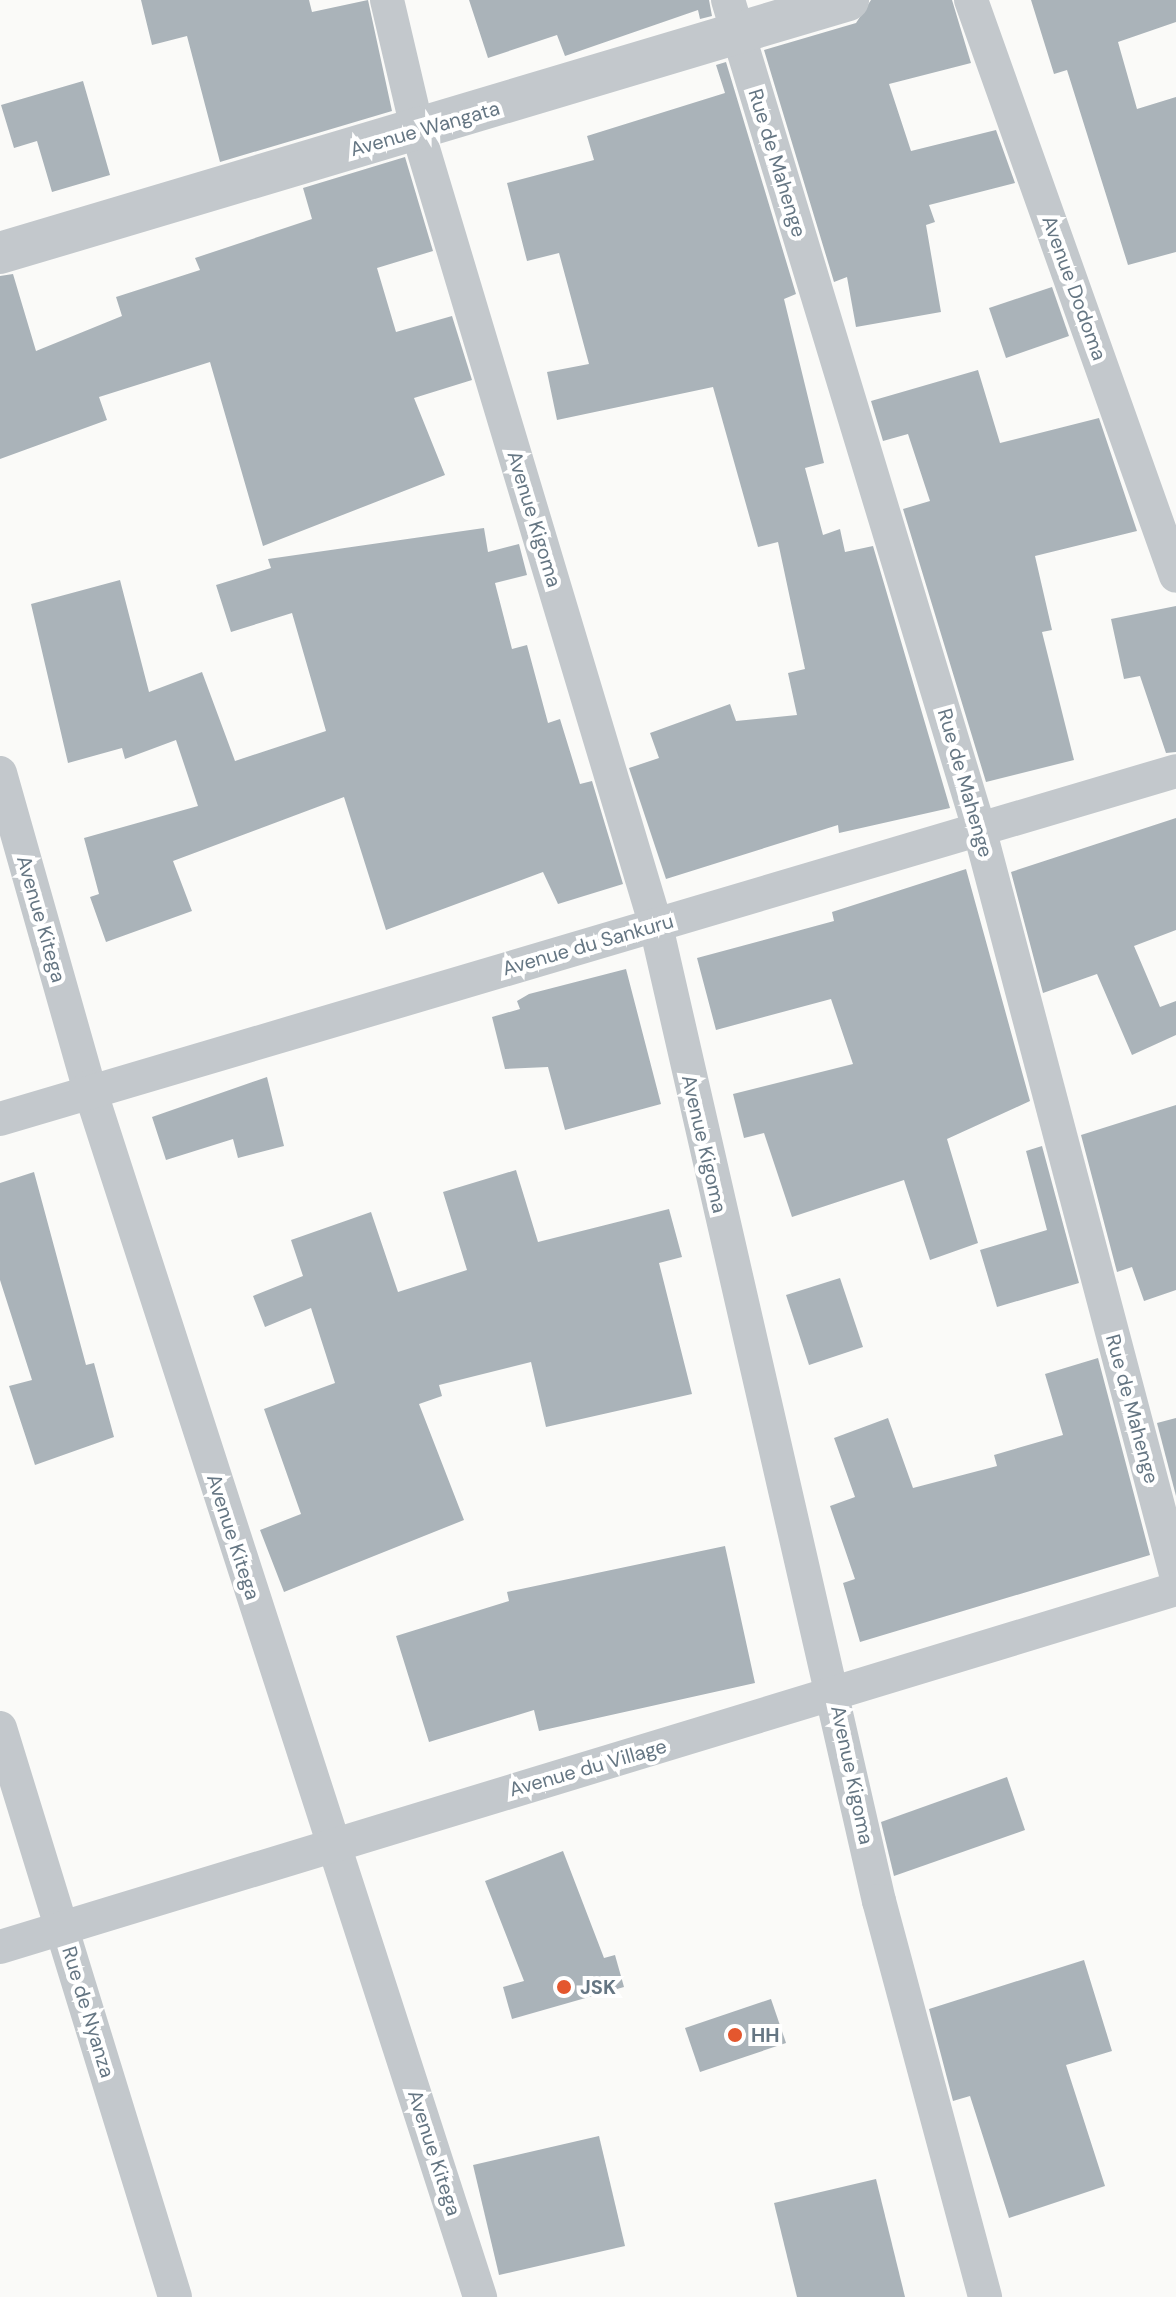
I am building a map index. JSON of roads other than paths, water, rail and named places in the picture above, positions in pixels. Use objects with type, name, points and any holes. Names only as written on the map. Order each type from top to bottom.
[{"type":"street","name":"Avenue Kigoma","points":[[387,0],[418,132],[656,926],[835,1696],[879,1901],[985,2297]]},
{"type":"street","name":"Avenue Wangata","points":[[0,253],[418,132],[733,18],[848,0]]},
{"type":"street","name":"Avenue Dodoma","points":[[971,0],[1176,576]]},
{"type":"street","name":"Rue de Mahenge","points":[[733,18],[979,828],[1176,1574]]},
{"type":"street","name":"Avenue du Sankuru","points":[[0,1119],[89,1087],[656,926],[1176,771]]},
{"type":"street","name":"Avenue Kitega","points":[[0,773],[89,1087],[480,2297]]},
{"type":"street","name":"Avenue du Village","points":[[0,1947],[331,1843],[835,1696],[1176,1589]]},
{"type":"street","name":"Rue de Nyanza","points":[[0,1728],[175,2297]]},
{"type":"place","name":"JSK","points":[[564,1987]]},
{"type":"place","name":"HH","points":[[735,2035]]}]
